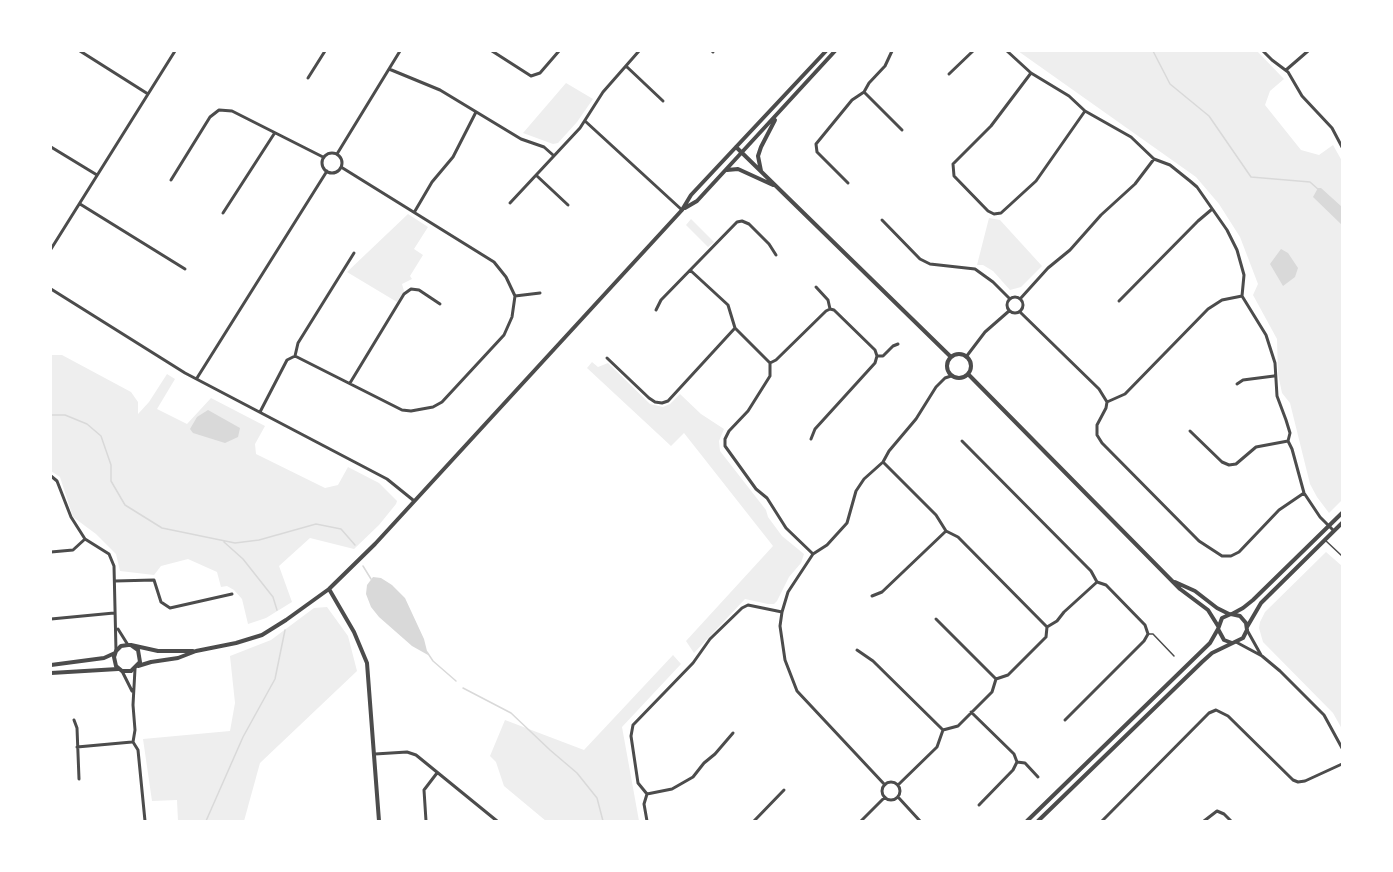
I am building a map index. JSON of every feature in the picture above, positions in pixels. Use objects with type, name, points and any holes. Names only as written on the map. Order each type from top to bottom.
[{"type":"street","points":[[80,51],[148,94]]},
{"type":"street","points":[[51,249],[175,51]]},
{"type":"street","points":[[308,78],[325,51]]},
{"type":"street","points":[[337,154],[400,51]]},
{"type":"street","points":[[492,51],[531,76],[540,73],[559,51]]},
{"type":"street","points":[[510,203],[585,121],[603,92],[639,51]]},
{"type":"street","points":[[51,673],[121,670],[236,643],[262,635],[329,589],[364,555],[826,51]]},
{"type":"street","points":[[682,210],[697,201],[836,51]]},
{"type":"street","points":[[848,183],[817,152],[816,144],[852,100],[864,92],[885,66],[892,51]]},
{"type":"street","points":[[949,74],[973,51]]},
{"type":"street","points":[[1007,51],[1031,73],[1069,96],[1085,111],[1131,137],[1154,159],[1170,165],[1190,181],[1197,187],[1227,230],[1238,250],[1244,275],[1242,296],[1266,336],[1275,363],[1277,396],[1290,433],[1288,441],[1304,493],[1334,531]]},
{"type":"street","points":[[1263,51],[1286,70],[1302,96],[1332,128],[1342,147]]},
{"type":"street","points":[[1286,70],[1308,51]]},
{"type":"street","points":[[626,66],[663,101]]},
{"type":"street","points":[[389,69],[440,90],[521,139],[544,147],[554,156]]},
{"type":"street","points":[[1031,73],[991,126],[954,164],[954,176],[988,211],[994,214],[1001,213],[1036,181],[1085,111]]},
{"type":"street","points":[[864,92],[902,130]]},
{"type":"street","points":[[171,180],[210,117],[219,110],[232,111],[323,157]]},
{"type":"street","points":[[415,211],[432,182],[453,158],[476,112]]},
{"type":"street","points":[[762,172],[758,156],[779,114]]},
{"type":"street","points":[[585,121],[682,210]]},
{"type":"street","points":[[223,213],[274,134]]},
{"type":"street","points":[[51,147],[97,175]]},
{"type":"street","points":[[736,147],[951,357]]},
{"type":"street","points":[[329,153],[337,154],[341,159],[341,167],[336,172],[327,171],[322,166],[323,157],[329,153]]},
{"type":"street","points":[[1020,299],[1048,268],[1070,250],[1101,215],[1135,184],[1154,159]]},
{"type":"street","points":[[295,356],[402,410],[411,411],[433,407],[442,402],[504,335],[512,317],[515,296],[506,277],[494,262],[341,167]]},
{"type":"street","points":[[727,170],[738,169],[778,188]]},
{"type":"street","points":[[197,378],[327,171]]},
{"type":"street","points":[[536,176],[568,205]]},
{"type":"street","points":[[80,204],[185,269]]},
{"type":"street","points":[[1119,301],[1148,269],[1211,210]]},
{"type":"street","points":[[882,219],[920,258],[930,264],[975,269],[1010,298]]},
{"type":"street","points":[[656,310],[661,300],[737,222],[742,221],[749,224],[769,244],[776,255]]},
{"type":"street","points":[[295,356],[298,343],[354,253]]},
{"type":"street","points":[[690,270],[728,305],[735,328],[770,363],[770,376],[748,411],[729,431],[725,439],[725,446],[756,489],[767,498],[786,528],[813,554]]},
{"type":"street","points":[[816,287],[828,300],[830,309]]},
{"type":"street","points":[[51,289],[185,373],[387,479],[413,500]]},
{"type":"street","points":[[350,383],[404,294],[411,289],[419,290],[440,304]]},
{"type":"street","points":[[515,296],[540,293]]},
{"type":"street","points":[[1107,402],[1125,394],[1208,309],[1222,300],[1242,296]]},
{"type":"street","points":[[1010,298],[1020,299],[1023,305],[1020,312],[1013,314],[1009,311],[1006,304],[1010,298]]},
{"type":"street","points":[[770,363],[830,309]]},
{"type":"street","points":[[811,439],[815,429],[875,363],[877,356],[875,350],[834,310],[830,309]]},
{"type":"street","points":[[966,357],[985,332],[1009,311]]},
{"type":"street","points":[[1020,312],[1099,389],[1107,402],[1097,425],[1096,435],[1102,443],[1199,541],[1222,556],[1231,556],[1239,552],[1279,510],[1304,493]]},
{"type":"street","points":[[606,358],[650,398],[662,403],[668,401],[735,328]]},
{"type":"street","points":[[877,356],[883,356],[898,344]]},
{"type":"street","points":[[951,376],[947,369],[951,357],[957,354],[966,357],[971,364],[968,374]]},
{"type":"street","points":[[260,412],[287,360],[295,356]]},
{"type":"street","points":[[885,785],[796,691],[785,660],[780,626],[782,612],[788,592],[813,554],[827,545],[843,529],[851,514],[859,486],[873,470],[884,462],[889,451],[916,419],[936,387],[945,378],[951,376],[958,378],[968,374]]},
{"type":"street","points":[[968,374],[1174,582],[1203,606],[1224,640],[1262,656],[1280,671],[1324,716],[1342,748]]},
{"type":"street","points":[[1237,384],[1243,380],[1274,376]]},
{"type":"street","points":[[1190,431],[1222,462],[1229,465],[1236,464],[1256,447],[1288,441]]},
{"type":"street","points":[[962,441],[1090,570],[1096,582],[1106,585],[1145,625],[1148,634],[1144,641],[1065,720]]},
{"type":"street","points":[[884,462],[936,515],[946,531],[958,537],[1047,627]]},
{"type":"street","points":[[51,476],[57,481],[71,517],[85,539],[109,554],[114,566],[114,613],[117,628],[114,662],[133,693]]},
{"type":"street","points":[[1027,821],[1210,643],[1222,618],[1253,600],[1342,513]]},
{"type":"street","points":[[1038,821],[1212,653],[1243,638],[1261,603],[1342,523]]},
{"type":"street","points":[[872,596],[882,592],[946,531]]},
{"type":"street","points":[[51,552],[73,550],[85,539]]},
{"type":"street","points":[[115,581],[153,579],[156,582],[161,602],[170,608],[232,594]]},
{"type":"street","points":[[1047,627],[1058,621],[1064,612],[1096,582]]},
{"type":"street","points":[[1174,582],[1195,591],[1217,608],[1240,616],[1262,656]]},
{"type":"street","points":[[329,589],[354,632],[367,663],[379,821]]},
{"type":"street","points":[[647,821],[644,804],[646,794],[638,783],[631,736],[633,725],[693,663],[710,639],[742,608],[748,605],[782,612]]},
{"type":"street","points":[[51,619],[114,613]]},
{"type":"street","points":[[936,619],[996,679]]},
{"type":"street","points":[[996,679],[1008,675],[1046,637],[1047,627]]},
{"type":"street","points":[[117,628],[140,654],[133,693],[135,730],[133,742],[138,750],[145,821]]},
{"type":"street","points":[[51,664],[96,659],[115,652],[121,646],[130,645],[158,651],[196,651]]},
{"type":"street","points":[[856,650],[873,661],[943,730]]},
{"type":"street","points":[[943,730],[958,726],[992,692],[996,679]]},
{"type":"street","points":[[1102,821],[1209,713],[1216,710],[1228,716],[1293,780],[1305,781],[1342,764]]},
{"type":"street","points":[[971,712],[1014,754],[1017,762],[1013,770],[979,805]]},
{"type":"street","points":[[74,720],[79,779]]},
{"type":"street","points":[[898,785],[937,747],[943,730]]},
{"type":"street","points":[[646,794],[672,789],[693,777],[733,734]]},
{"type":"street","points":[[78,747],[133,742]]},
{"type":"street","points":[[375,754],[412,753],[497,821]]},
{"type":"street","points":[[1017,762],[1025,763],[1038,777]]},
{"type":"street","points":[[426,821],[424,790],[436,773]]},
{"type":"street","points":[[885,785],[890,783],[898,785]]},
{"type":"street","points":[[885,785],[883,790],[885,797]]},
{"type":"street","points":[[885,797],[893,800],[898,797],[900,790],[898,785]]},
{"type":"street","points":[[754,821],[784,790]]},
{"type":"street","points":[[861,821],[885,797]]},
{"type":"street","points":[[898,797],[920,821]]},
{"type":"street","points":[[1204,821],[1217,812],[1224,814],[1231,821]]},
{"type":"lane","points":[[1325,540],[1342,556]]},
{"type":"lane","points":[[1148,634],[1153,634],[1174,656]]},
{"type":"shaded area","points":[[1018,51],[1257,51],[1284,79],[1270,91],[1265,105],[1301,150],[1319,155],[1333,145],[1342,161],[1342,500],[1329,513],[1310,484],[1290,403],[1282,393],[1278,374],[1277,339],[1253,295],[1258,284],[1240,237],[1219,204],[1196,177]]},
{"type":"shaded area","points":[[566,83],[593,99],[577,122],[558,143],[553,144],[523,133]]},
{"type":"shaded area","points":[[1318,188],[1321,188],[1342,207],[1342,225],[1313,197]]},
{"type":"shaded area","points":[[408,214],[428,227],[414,249],[423,255],[410,276],[412,279],[402,284],[404,291],[397,302],[347,272]]},
{"type":"shaded area","points":[[989,218],[1000,220],[1042,266],[1021,287],[1010,290],[993,271],[983,265],[977,265]]},
{"type":"shaded area","points":[[691,219],[714,242],[708,247],[686,225]]},
{"type":"shaded area","points":[[1281,249],[1288,253],[1298,268],[1295,277],[1283,286],[1270,264]]},
{"type":"shaded area","points":[[51,355],[62,355],[131,392],[138,402],[138,414],[149,402],[167,374],[175,379],[157,409],[187,424],[211,398],[265,426],[255,444],[256,454],[325,488],[338,485],[348,467],[379,483],[397,501],[396,504],[379,525],[354,549],[310,538],[279,566],[292,602],[266,618],[248,624],[242,599],[234,590],[227,586],[221,587],[217,572],[188,559],[161,566],[154,575],[120,571],[116,554],[96,534],[73,517],[60,477],[51,471]]},
{"type":"shaded area","points":[[592,362],[598,367],[608,363],[650,404],[663,407],[670,404],[680,394],[701,414],[724,429],[719,441],[720,451],[766,510],[768,517],[782,536],[804,554],[801,563],[789,577],[774,604],[745,599],[694,653],[686,641],[773,546],[684,433],[671,446],[587,368]]},
{"type":"shaded area","points":[[208,410],[240,428],[238,437],[225,443],[193,433],[190,429],[197,417]]},
{"type":"shaded area","points":[[1326,552],[1342,566],[1342,729],[1333,713],[1263,642],[1259,628],[1265,612]]},
{"type":"shaded area","points":[[373,577],[381,578],[392,585],[405,598],[424,639],[428,655],[412,646],[371,607],[366,594],[367,585]]},
{"type":"shaded area","points":[[327,607],[348,636],[357,671],[260,763],[244,821],[178,821],[177,800],[152,801],[143,739],[230,731],[235,703],[230,656],[271,640],[314,608]]},
{"type":"shaded area","points":[[673,655],[681,664],[622,727],[639,821],[546,821],[504,786],[496,762],[490,756],[505,720],[584,750]]},
{"type":"waterway","points":[[1153,51],[1170,84],[1209,116],[1251,177],[1310,182],[1319,190]]},
{"type":"waterway","points":[[51,415],[65,415],[87,424],[101,436],[111,465],[111,481],[125,505],[162,528],[235,543],[259,540],[316,524],[341,529],[355,545]]},
{"type":"waterway","points":[[224,542],[243,559],[273,597],[277,610]]},
{"type":"waterway","points":[[363,566],[371,579]]},
{"type":"waterway","points":[[206,821],[243,737],[275,679],[285,630]]},
{"type":"waterway","points":[[427,652],[433,661],[456,681]]},
{"type":"waterway","points":[[463,688],[511,713],[577,773],[597,798],[603,821]]}]
